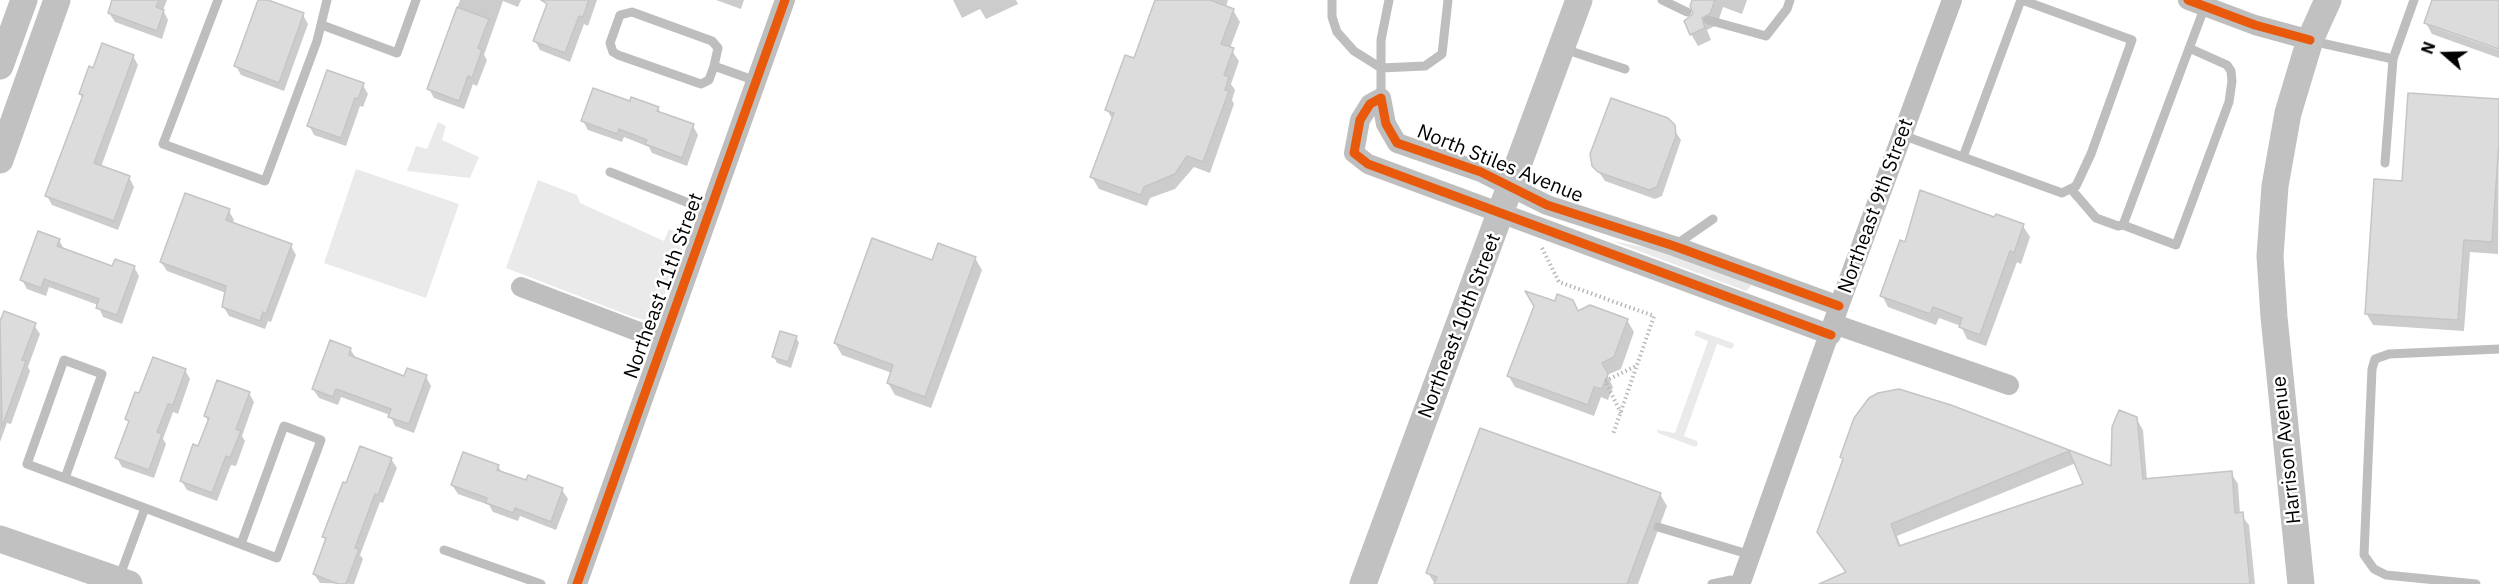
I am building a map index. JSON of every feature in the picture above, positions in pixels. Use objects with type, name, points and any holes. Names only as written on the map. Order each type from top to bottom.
[{"type":"main road","points":[[0,66],[24,0]]},
{"type":"main road","points":[[0,160],[10,100],[57,0]]},
{"type":"main road","name":"Northeast 10th Street","points":[[1363,584],[1512,187],[1579,0]]},
{"type":"main road","points":[[2310,40],[2315,0]]},
{"type":"main road","points":[[2310,40],[2328,0]]},
{"type":"main road","name":"Harrison Avenue","points":[[2301,584],[2270,256],[2275,186],[2288,113],[2310,40]]},
{"type":"main road","points":[[0,539],[124,582]]},
{"type":"street","name":"Northeast 11th Street","points":[[576,584],[785,0]]},
{"type":"street","name":"Northeast 9th Street","points":[[1743,583],[1751,555],[1952,0]]},
{"type":"street","points":[[2196,3],[2310,40]]},
{"type":"street","name":"North Stiles Avenue","points":[[1835,322],[1674,246],[1547,205],[1481,171],[1397,143],[1386,124],[1381,98],[1370,104],[1360,120],[1355,155],[1368,164],[1407,180],[1835,322],[2009,385]]},
{"type":"street","points":[[521,287],[663,341]]},
{"type":"lane","points":[[218,0],[163,144],[265,181],[322,25],[327,0]]},
{"type":"lane","points":[[322,25],[397,53],[416,0]]},
{"type":"lane","points":[[1332,0],[1332,17],[1337,32],[1354,51],[1381,68],[1425,66],[1442,54],[1448,0]]},
{"type":"lane","points":[[1381,98],[1381,40],[1389,0]]},
{"type":"lane","points":[[1662,0],[1687,12]]},
{"type":"lane","points":[[1708,20],[1766,36],[1787,9],[1790,0]]},
{"type":"lane","points":[[1902,135],[2062,193],[2076,186],[2091,154],[2132,40],[2021,0],[1964,157]]},
{"type":"lane","points":[[2385,163],[2393,59],[2414,0]]},
{"type":"lane","points":[[2123,225],[2189,48],[2196,3]]},
{"type":"lane","points":[[632,12],[712,41],[718,48],[714,66],[709,80],[701,84],[618,55],[613,52],[610,43],[620,15],[632,12]]},
{"type":"lane","points":[[2310,40],[2393,59]]},
{"type":"lane","points":[[2071,189],[2097,218],[2176,245],[2229,102],[2232,81],[2231,71],[2227,65],[2189,48]]},
{"type":"lane","points":[[1562,49],[1625,69]]},
{"type":"lane","points":[[714,66],[756,81]]},
{"type":"lane","points":[[610,172],[710,211]]},
{"type":"lane","points":[[1674,246],[1713,219]]},
{"type":"lane","points":[[2476,584],[2386,575],[2374,569],[2364,555],[2372,369],[2375,359],[2388,354],[2499,349]]},
{"type":"lane","points":[[65,478],[102,374],[64,360],[27,464],[277,558],[321,440],[284,426],[241,544]]},
{"type":"lane","points":[[124,582],[145,507]]},
{"type":"lane","points":[[1658,527],[1751,555]]},
{"type":"lane","points":[[444,550],[541,584]]},
{"type":"lane","points":[[1712,584],[1731,580],[1743,583]]},
{"type":"path","points":[[1541,247],[1558,282],[1654,316],[1613,434]]},
{"type":"path","points":[[1621,413],[1605,381],[1636,366]]},
{"type":"shaded area","points":[[438,122],[446,126],[442,140],[479,157],[470,178],[407,171],[416,146],[427,149]]},
{"type":"shaded area","points":[[356,169],[459,204],[426,298],[324,263]]},
{"type":"shaded area","points":[[538,180],[577,195],[580,203],[664,241],[669,229],[686,237],[656,319],[652,322],[633,317],[506,268]]},
{"type":"shaded area","points":[[1612,241],[1670,252],[1749,282],[1751,286],[1746,291]]},
{"type":"shaded area","points":[[1696,330],[1733,343],[1734,346],[1731,349],[1717,344],[1684,436],[1697,441],[1698,445],[1695,447],[1658,433],[1657,430],[1675,433],[1708,341],[1694,335]]},
{"type":"building","points":[[112,0],[159,0],[156,7],[164,10],[157,31],[108,13]]},
{"type":"building","points":[[258,0],[268,0],[304,13],[279,83],[234,66]]},
{"type":"building","points":[[541,0],[589,0],[583,17],[579,16],[565,53],[533,41],[547,4]]},
{"type":"building","points":[[1155,0],[1210,0],[1234,9],[1221,44],[1234,48],[1224,75],[1229,77],[1225,90],[1229,91],[1203,162],[1187,156],[1175,174],[1144,187],[1141,195],[1090,177],[1114,113],[1105,110],[1125,55],[1134,58]]},
{"type":"building","points":[[1692,0],[1715,0],[1710,14],[1702,18],[1705,28],[1690,35],[1684,21],[1693,14],[1690,6]]},
{"type":"building","points":[[2432,0],[2499,0],[2499,49],[2424,23]]},
{"type":"building","points":[[457,7],[489,19],[478,48],[482,50],[472,78],[468,76],[459,101],[427,89]]},
{"type":"building","points":[[102,43],[134,55],[94,163],[130,176],[114,221],[45,196],[83,95],[79,94],[89,66],[93,68]]},
{"type":"building","points":[[327,70],[364,83],[358,99],[355,98],[341,138],[307,126]]},
{"type":"building","points":[[593,88],[630,101],[631,97],[659,107],[657,111],[694,124],[682,158],[645,144],[647,140],[619,129],[617,134],[581,121]]},
{"type":"building","points":[[2408,93],[2499,99],[2499,142],[2492,242],[2464,240],[2458,320],[2365,314],[2374,179],[2402,181]]},
{"type":"building","points":[[1611,98],[1668,118],[1675,125],[1676,136],[1657,187],[1649,190],[1598,172],[1592,166],[1590,154]]},
{"type":"building","points":[[1920,190],[1994,217],[1996,214],[2024,224],[2014,253],[2010,251],[1980,335],[1959,327],[1962,318],[1933,307],[1930,314],[1880,296],[1900,240],[1905,242]]},
{"type":"building","points":[[185,193],[230,209],[226,220],[292,244],[266,314],[263,312],[260,321],[222,307],[226,286],[160,262]]},
{"type":"building","points":[[38,231],[60,239],[57,246],[112,266],[115,259],[135,266],[117,315],[96,308],[99,299],[44,279],[41,288],[20,280]]},
{"type":"building","points":[[872,238],[932,260],[938,243],[976,257],[925,397],[887,383],[893,365],[834,343]]},
{"type":"building","points":[[1525,291],[1555,301],[1557,294],[1573,300],[1578,311],[1590,305],[1628,319],[1614,357],[1602,363],[1608,374],[1602,389],[1594,387],[1588,405],[1507,376],[1534,306]]},
{"type":"building","points":[[4,311],[36,323],[22,360],[26,361],[2,427],[0,321]]},
{"type":"building","points":[[780,331],[797,336],[788,362],[772,357]]},
{"type":"building","points":[[330,340],[351,348],[349,355],[404,376],[407,368],[427,375],[409,424],[388,417],[391,409],[336,389],[333,397],[312,389]]},
{"type":"building","points":[[153,357],[186,369],[173,405],[168,404],[157,432],[162,434],[149,470],[115,458],[129,421],[125,419],[135,392],[139,393]]},
{"type":"building","points":[[217,380],[250,392],[236,429],[241,431],[230,458],[226,456],[212,493],[180,481],[193,444],[198,446],[209,418],[204,416]]},
{"type":"building","points":[[1899,389],[1951,405],[2111,466],[2112,427],[2119,410],[2137,417],[2143,479],[2232,471],[2235,513],[2243,512],[2250,584],[1819,584],[1846,572],[1817,532],[1843,459],[1840,457],[1854,418],[1869,398],[1878,393]],"holes":[[[2069,451],[2083,484],[1899,546],[1891,524]]]},
{"type":"building","points":[[1480,428],[1661,493],[1627,584],[1434,584],[1437,577],[1426,573]]},
{"type":"building","points":[[360,446],[392,458],[378,495],[375,494],[355,548],[359,549],[346,584],[338,584],[313,574],[326,538],[322,537],[343,482],[346,483]]},
{"type":"building","points":[[463,452],[499,465],[497,470],[526,480],[528,475],[563,488],[551,522],[515,508],[513,513],[486,503],[487,498],[451,485]]},
{"type":"cycle path","points":[[577,584],[785,0]]},
{"type":"cycle path","points":[[2188,0],[2255,25],[2310,40]]},
{"type":"cycle path","points":[[1831,335],[1368,164],[1354,153],[1360,120],[1370,104],[1381,98],[1386,124],[1397,143],[1481,172],[1547,205],[1674,246],[1839,306]]}]
